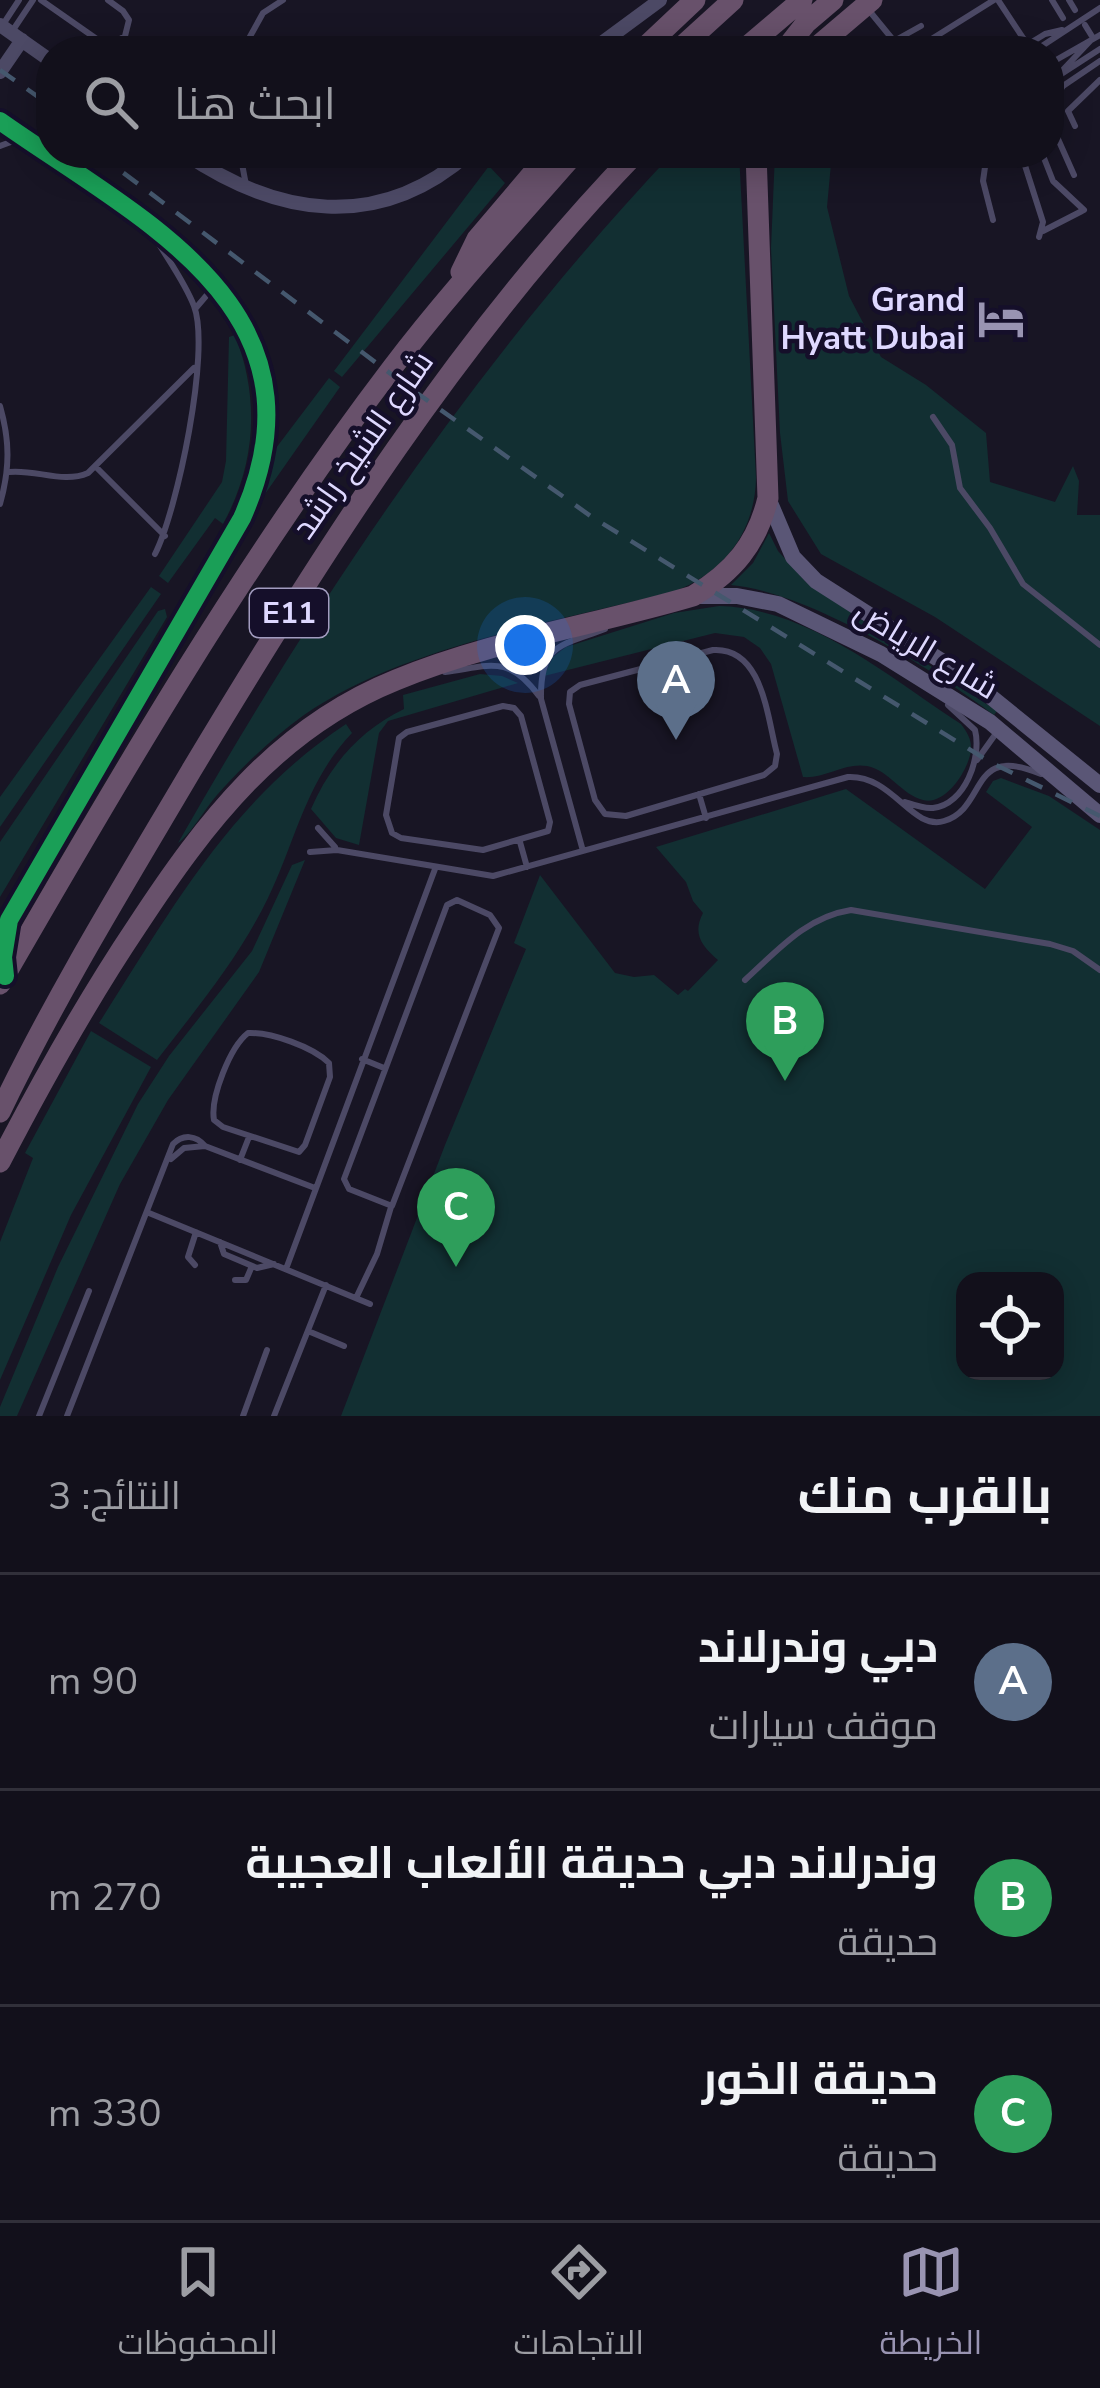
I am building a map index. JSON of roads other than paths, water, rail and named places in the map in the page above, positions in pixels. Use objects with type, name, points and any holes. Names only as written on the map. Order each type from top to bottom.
[{"type":"highway","points":[[657,36],[695,0]]},
{"type":"highway","points":[[693,36],[734,0]]},
{"type":"highway","points":[[760,36],[802,0]]},
{"type":"highway","points":[[796,36],[833,0]]},
{"type":"highway","points":[[830,36],[868,3]]},
{"type":"highway","points":[[459,284],[476,239],[537,168]]},
{"type":"highway","name":"شارع الشيخ راشد","points":[[2,980],[214,626],[356,417],[459,284],[562,168]]},
{"type":"highway","name":"شارع الشيخ راشد","points":[[0,1112],[116,897],[317,569],[499,312],[624,168]]},
{"type":"highway","points":[[0,1162],[85,1005],[174,871],[248,778],[304,730],[358,697],[416,672],[693,596],[717,582],[743,555],[762,523],[768,498],[758,168]]},
{"type":"main road","name":"شارع الرياض","points":[[768,498],[793,557],[816,581],[965,676],[1100,784]]},
{"type":"main road","name":"شارع الرياض","points":[[693,596],[737,596],[778,604],[864,645],[1000,730],[1100,815]]},
{"type":"main road","points":[[1000,730],[1020,731],[1065,756]]},
{"type":"street","points":[[612,36],[659,0]]},
{"type":"street","points":[[0,72],[9,31],[36,50]]},
{"type":"street","points":[[0,121],[36,146]]},
{"type":"street","points":[[2,980],[4,938],[17,903],[242,518],[256,484],[266,424],[262,376],[246,327],[218,285],[201,265],[67,168]]},
{"type":"street","points":[[209,168],[246,190],[313,206],[363,204],[434,180],[450,168]]},
{"type":"lane","points":[[9,31],[19,0]]},
{"type":"lane","points":[[9,31],[37,0],[91,36]]},
{"type":"lane","points":[[108,0],[129,20],[125,36]]},
{"type":"lane","points":[[250,36],[263,13],[283,0]]},
{"type":"lane","points":[[937,36],[996,0],[1019,36]]},
{"type":"lane","points":[[1052,0],[1064,18]]},
{"type":"lane","points":[[1069,0],[1076,10]]},
{"type":"lane","points":[[868,3],[891,36]]},
{"type":"lane","points":[[1060,36],[1100,8]]},
{"type":"lane","points":[[1085,25],[1096,36]]},
{"type":"lane","points":[[903,36],[922,26]]},
{"type":"lane","points":[[1046,36],[1069,31]]},
{"type":"lane","points":[[1069,31],[1081,46]]},
{"type":"lane","points":[[1064,56],[1096,36]]},
{"type":"lane","points":[[1064,69],[1096,36]]},
{"type":"lane","points":[[1064,71],[1100,49]]},
{"type":"lane","points":[[1064,89],[1100,61]]},
{"type":"lane","points":[[1075,76],[1087,90]]},
{"type":"lane","points":[[1075,126],[1068,111],[1100,80]]},
{"type":"lane","points":[[0,146],[24,138]]},
{"type":"lane","points":[[1064,152],[1074,175]]},
{"type":"lane","points":[[242,168],[246,190]]},
{"type":"lane","points":[[984,168],[982,181],[993,220]]},
{"type":"lane","points":[[1025,168],[1041,234],[1084,210],[1062,194],[1049,168]]},
{"type":"lane","points":[[148,224],[195,309],[197,366],[176,501],[155,554]]},
{"type":"lane","points":[[195,309],[218,285]]},
{"type":"lane","points":[[9,472],[70,478],[95,466],[197,366]]},
{"type":"lane","points":[[0,406],[8,436],[9,472],[0,504]]},
{"type":"lane","points":[[933,417],[952,445],[960,488],[1023,584],[1100,645]]},
{"type":"lane","points":[[95,466],[164,536]]},
{"type":"lane","points":[[583,851],[541,699],[543,666],[552,651],[628,615]]},
{"type":"lane","points":[[713,650],[744,658],[755,675],[777,763],[769,773],[699,794],[621,817],[604,814],[595,800],[569,704],[570,692],[580,685],[713,650]]},
{"type":"lane","points":[[416,672],[500,665],[520,674],[541,699]]},
{"type":"lane","points":[[929,683],[975,730],[975,764]]},
{"type":"lane","points":[[498,707],[518,712],[550,825],[546,834],[520,842],[473,849],[392,833],[386,815],[400,738],[407,732],[498,707]]},
{"type":"lane","points":[[310,853],[337,850],[486,876],[848,777],[873,781],[905,802],[930,808],[949,802],[1000,730]]},
{"type":"lane","points":[[905,802],[927,822],[945,821],[960,811],[987,775],[1005,765],[1026,767],[1064,783]]},
{"type":"lane","points":[[699,794],[706,818]]},
{"type":"lane","points":[[318,828],[337,850]]},
{"type":"lane","points":[[520,842],[527,867]]},
{"type":"lane","points":[[286,1269],[435,868]]},
{"type":"lane","points":[[356,1298],[377,1254],[497,934],[498,922],[490,915],[454,900],[448,903],[344,1179],[349,1189],[392,1206]]},
{"type":"lane","points":[[746,980],[801,929],[851,910],[1050,944],[1073,951],[1100,970]]},
{"type":"lane","points":[[262,1033],[326,1059],[331,1072],[304,1148],[292,1153],[249,1137],[220,1125],[212,1112],[240,1039],[262,1033]]},
{"type":"lane","points":[[362,1059],[384,1068]]},
{"type":"lane","points":[[240,1160],[249,1137]]},
{"type":"lane","points":[[67,1416],[177,1139],[196,1138],[205,1146],[315,1188]]},
{"type":"lane","points":[[149,1213],[370,1304]]},
{"type":"lane","points":[[195,1265],[188,1257],[196,1232]]},
{"type":"lane","points":[[220,1242],[224,1255],[252,1266],[274,1264]]},
{"type":"lane","points":[[236,1280],[246,1280],[252,1266]]},
{"type":"lane","points":[[274,1416],[326,1286]]},
{"type":"lane","points":[[39,1416],[89,1291]]},
{"type":"lane","points":[[308,1331],[344,1346]]},
{"type":"lane","points":[[243,1416],[267,1350]]},
{"type":"railway","points":[[0,70],[36,95]]},
{"type":"railway","points":[[117,168],[407,386],[592,517],[990,762],[1100,816]]},
{"type":"place","name":"Grand Hyatt Dubai","points":[[1001,319]]},
{"type":"place","name":"دبي وندرلاند","points":[[676,740]]},
{"type":"place","name":"وندرلاند دبي حديقة الألعاب العجيبة","points":[[785,1081]]},
{"type":"place","name":"حديقة الخور","points":[[456,1267]]}]
